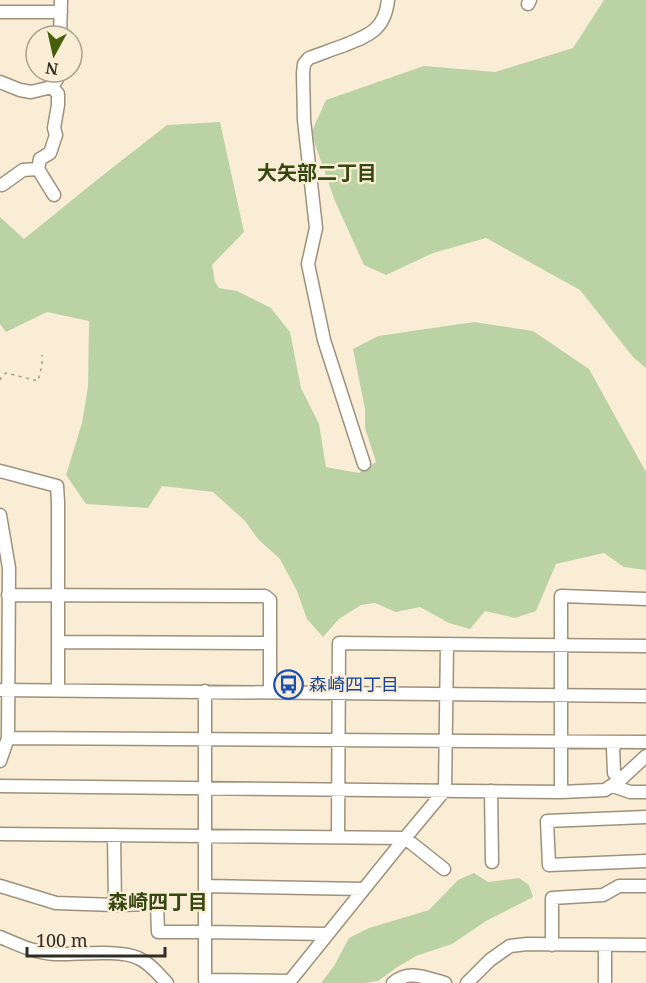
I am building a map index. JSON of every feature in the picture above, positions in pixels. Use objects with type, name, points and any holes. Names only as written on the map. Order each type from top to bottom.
[{"type":"street","points":[[364,464],[324,340],[308,264],[316,228],[304,120],[303,73],[304,64],[309,58],[373,32],[386,15],[388,0]]},
{"type":"street","points":[[0,12],[61,6],[60,24]]},
{"type":"street","points":[[0,82],[31,92],[52,87],[54,84]]},
{"type":"street","points":[[52,87],[58,94],[54,128],[56,135],[50,153],[40,159],[38,169],[54,195]]},
{"type":"street","points":[[2,185],[24,170],[38,169]]},
{"type":"street","points":[[0,471],[57,486],[58,690]]},
{"type":"street","points":[[0,515],[8,594],[4,690],[8,738],[0,760]]},
{"type":"street","points":[[8,594],[265,596],[270,600],[270,692]]},
{"type":"street","points":[[561,792],[561,596],[646,599]]},
{"type":"street","points":[[59,642],[269,643]]},
{"type":"street","points":[[338,837],[339,643],[646,646]]},
{"type":"street","points":[[205,691],[204,981],[290,981],[445,790],[447,645]]},
{"type":"street","points":[[4,690],[646,696]]},
{"type":"street","points":[[8,738],[646,742]]},
{"type":"street","points":[[617,742],[614,748],[616,783],[630,792],[646,792]]},
{"type":"street","points":[[0,786],[561,792],[605,790],[646,756]]},
{"type":"street","points":[[491,790],[492,862]]},
{"type":"street","points":[[646,817],[547,821],[549,866],[646,861]]},
{"type":"street","points":[[0,834],[405,837],[444,869]]},
{"type":"street","points":[[114,835],[115,905]]},
{"type":"street","points":[[0,886],[56,903],[157,904],[158,932],[327,934]]},
{"type":"street","points":[[206,886],[364,889]]},
{"type":"street","points":[[552,945],[552,898],[603,895],[619,886],[646,886]]},
{"type":"street","points":[[0,937],[29,949],[52,954],[108,954],[138,957],[167,983]]},
{"type":"street","points":[[467,983],[490,960],[510,946],[527,944],[646,945]]},
{"type":"street","points":[[605,945],[605,983]]},
{"type":"street","points":[[393,983],[403,976],[413,975],[445,983]]},
{"type":"path","points":[[0,380],[6,373],[38,381],[42,355]]},
{"type":"green space","points":[[604,0],[646,0],[646,368],[633,357],[580,290],[486,238],[433,253],[386,275],[364,265],[335,201],[311,133],[326,100],[424,66],[495,72],[573,48]]},
{"type":"green space","points":[[220,122],[244,232],[212,265],[215,282],[219,288],[237,291],[271,308],[290,332],[301,388],[319,424],[326,467],[359,473],[376,462],[365,428],[365,409],[353,349],[378,336],[474,322],[533,331],[589,369],[646,472],[646,570],[624,567],[604,553],[556,564],[536,611],[515,618],[485,611],[470,629],[449,623],[420,607],[396,612],[375,603],[361,605],[339,619],[323,637],[307,619],[297,591],[280,559],[258,539],[245,521],[213,492],[162,486],[148,508],[86,504],[66,475],[82,423],[88,387],[89,321],[47,312],[6,332],[0,324],[0,217],[24,239],[167,125]]},
{"type":"green space","points":[[474,873],[488,882],[519,878],[529,885],[533,897],[486,921],[452,944],[416,956],[378,981],[321,983],[334,966],[349,938],[369,928],[429,910],[458,880]]},
{"type":"place","name":"森崎四丁目","points":[[288,685]]},
{"type":"district","name":"大矢部二丁目","points":[[317,173]]},
{"type":"district","name":"森崎四丁目","points":[[158,902]]}]
